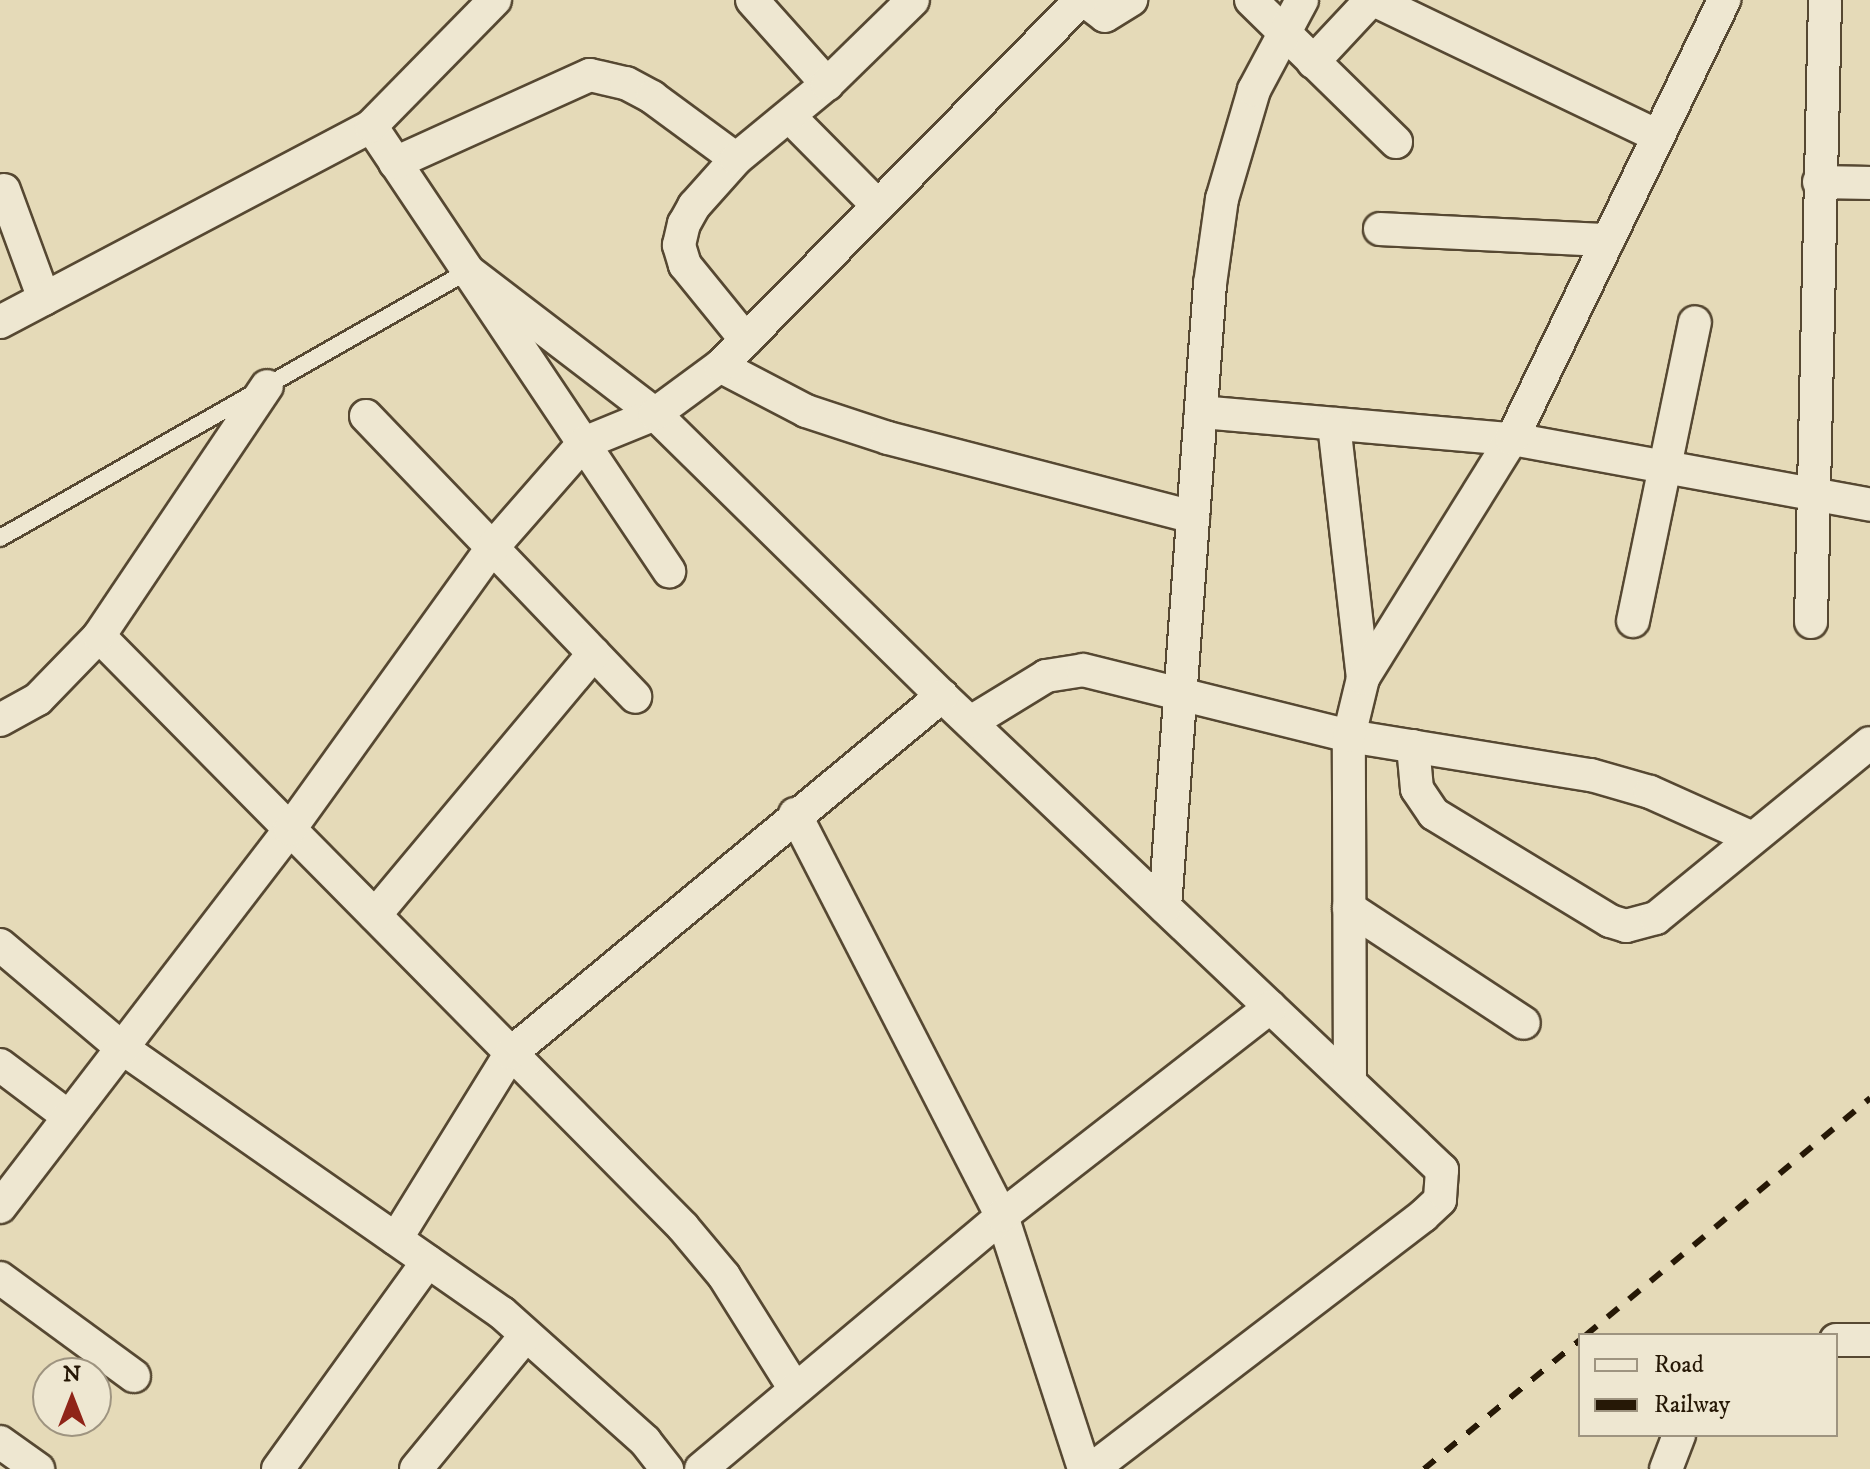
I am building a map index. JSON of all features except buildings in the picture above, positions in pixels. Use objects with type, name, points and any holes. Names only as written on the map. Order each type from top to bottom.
[{"type":"street","points":[[0,322],[371,126],[495,0]]},
{"type":"street","points":[[752,0],[827,84]]},
{"type":"street","points":[[746,340],[700,288],[679,245],[694,206],[736,159],[827,84],[913,0]]},
{"type":"street","points":[[0,1207],[290,829],[492,548],[584,443],[655,414],[720,366],[1082,0],[1105,16],[1131,0]]},
{"type":"street","points":[[1251,0],[1396,142]]},
{"type":"street","points":[[1165,907],[1201,412],[1222,199],[1239,132],[1281,32],[1302,0]]},
{"type":"street","points":[[1313,62],[1373,0],[1658,136]]},
{"type":"street","points":[[1350,1082],[1349,736],[1363,678],[1512,439],[1724,0]]},
{"type":"street","points":[[1811,622],[1811,494],[1825,0]]},
{"type":"street","points":[[395,163],[590,75],[626,83],[652,97],[736,159]]},
{"type":"street","points":[[790,117],[878,206]]},
{"type":"street","points":[[371,126],[669,571]]},
{"type":"street","points":[[1819,182],[1870,183]]},
{"type":"street","points":[[4,190],[44,299]]},
{"type":"street","points":[[1380,229],[1608,240]]},
{"type":"street","points":[[468,271],[655,414],[942,696],[1350,1082],[1431,1154],[1442,1170],[1440,1200],[1092,1469]]},
{"type":"street","points":[[1633,621],[1695,322]]},
{"type":"street","points":[[720,366],[794,406],[888,438],[1193,517]]},
{"type":"street","points":[[0,720],[38,699],[99,636],[267,386]]},
{"type":"street","points":[[1201,412],[1512,439],[1870,505]]},
{"type":"street","points":[[366,416],[635,697]]},
{"type":"street","points":[[1334,424],[1363,678]]},
{"type":"street","points":[[99,636],[691,1236],[724,1276],[795,1389]]},
{"type":"street","points":[[375,915],[594,653]]},
{"type":"street","points":[[971,722],[1046,676],[1083,670],[1182,692],[1349,736],[1591,775],[1650,792],[1750,837]]},
{"type":"street","points":[[396,1239],[511,1053],[795,814],[942,696]]},
{"type":"street","points":[[1413,746],[1417,789],[1434,814],[1610,921],[1641,925],[1656,918],[1750,837],[1870,743]]},
{"type":"street","points":[[795,814],[1002,1216],[1084,1469]]},
{"type":"street","points":[[1349,908],[1524,1023]]},
{"type":"street","points":[[0,945],[122,1048],[428,1261],[526,1335],[645,1441],[667,1469]]},
{"type":"street","points":[[701,1469],[1002,1216],[1270,1007]]},
{"type":"street","points":[[0,1065],[69,1117]]},
{"type":"street","points":[[278,1469],[428,1261]]},
{"type":"street","points":[[0,1278],[134,1376]]},
{"type":"street","points":[[416,1469],[526,1335]]},
{"type":"street","points":[[1838,1340],[1870,1340]]},
{"type":"street","points":[[1666,1469],[1678,1437]]},
{"type":"lane","points":[[0,538],[468,271]]},
{"type":"railway","points":[[1588,1333],[1870,1098]]},
{"type":"railway","points":[[1424,1469],[1578,1342]]}]
